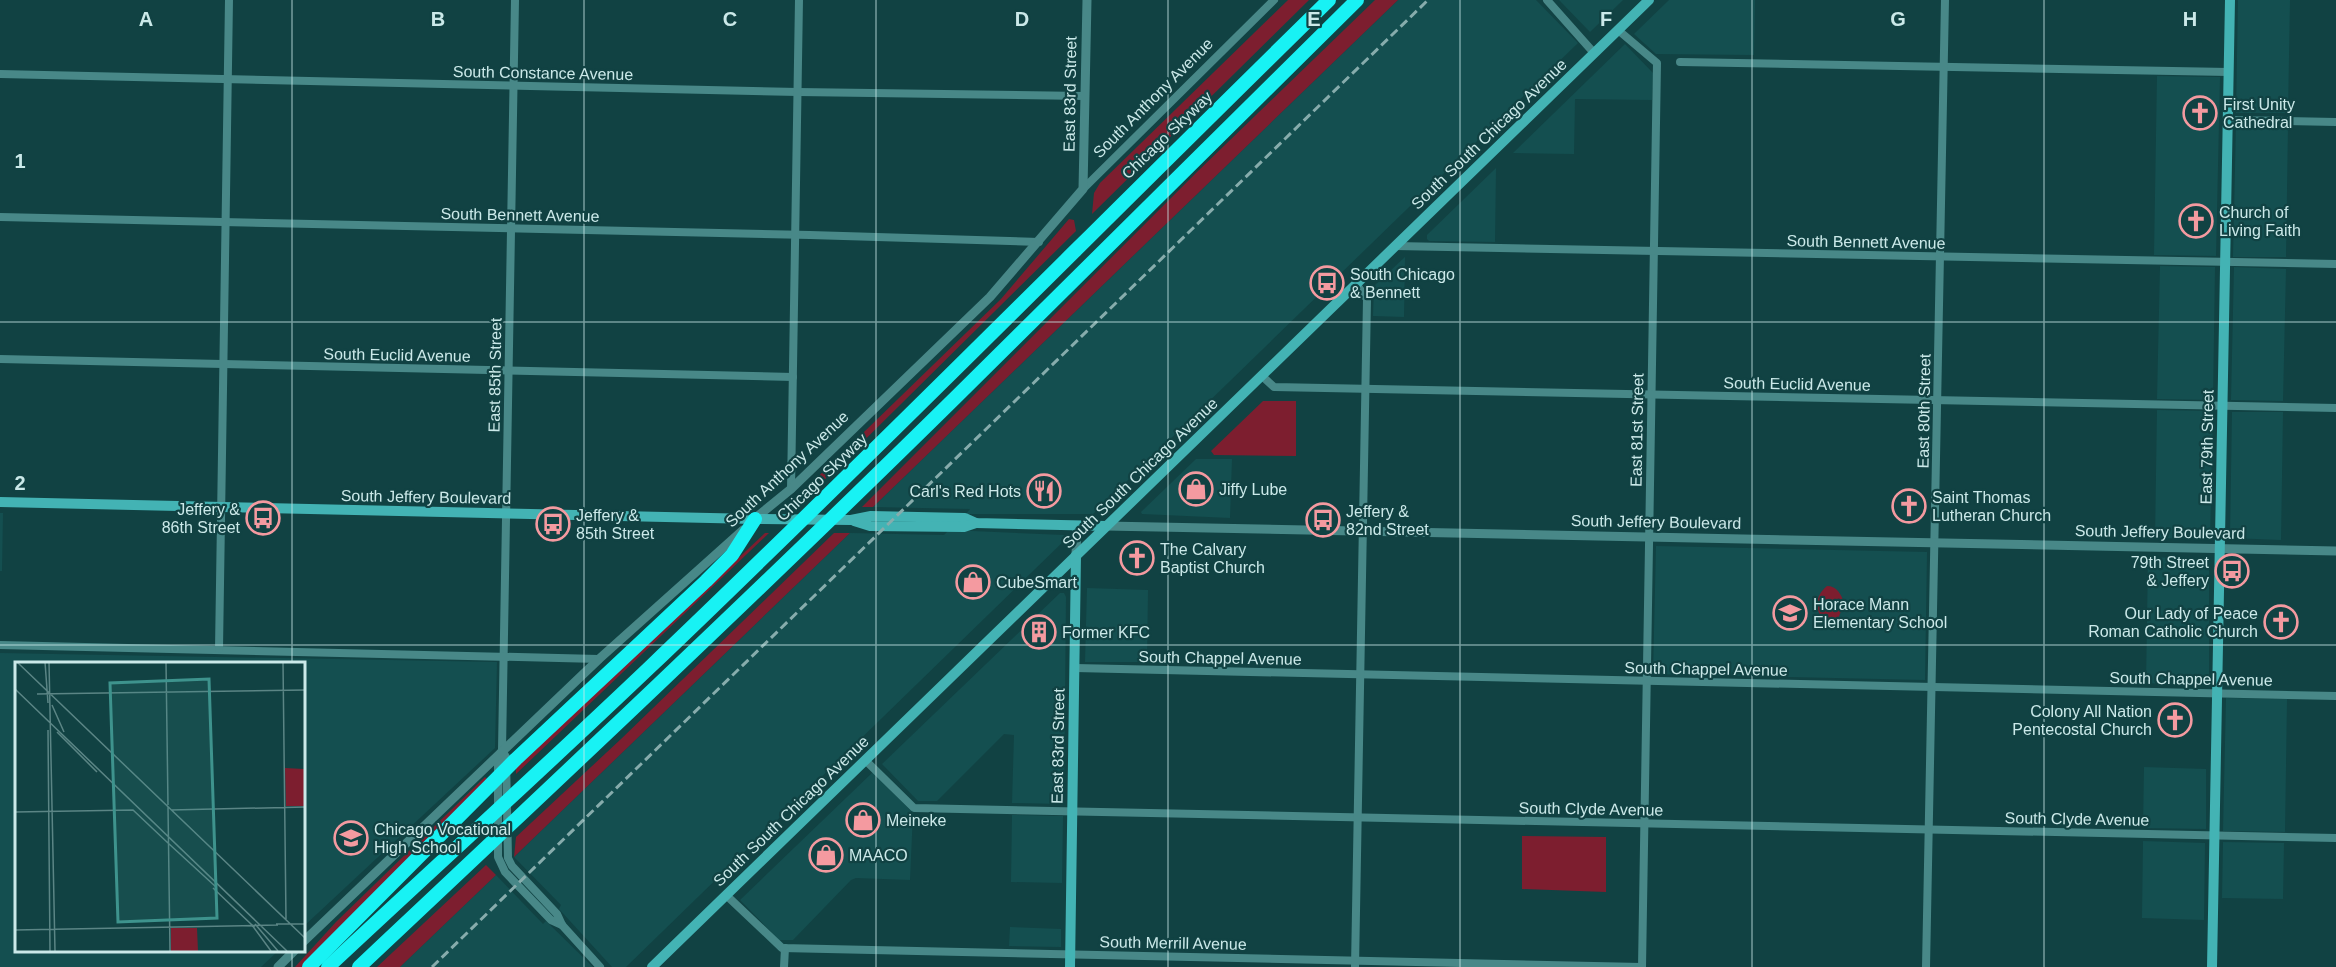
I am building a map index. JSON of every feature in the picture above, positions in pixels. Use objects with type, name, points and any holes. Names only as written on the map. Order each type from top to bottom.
[{"type":"highway","name":"Chicago Skyway","points":[[328,967],[651,666],[945,381],[1098,225],[1329,0]]},
{"type":"highway","points":[[359,967],[668,678],[1357,0]]},
{"type":"highway","points":[[309,967],[516,759],[732,555],[755,519]]},
{"type":"main road","name":"South South Chicago Avenue","points":[[652,967],[1649,0]]},
{"type":"main road","name":"East 79th Street","points":[[2212,967],[2230,0]]},
{"type":"main road","name":"South Jeffery Boulevard","points":[[0,502],[851,520],[870,526],[964,527],[976,523],[1106,526]]},
{"type":"main road","name":"East 83rd Street","points":[[1070,967],[1077,555]]},
{"type":"street","points":[[219,649],[229,0]]},
{"type":"street","name":"East 85th Street","points":[[515,0],[502,750],[506,757],[508,858],[512,866],[557,914],[562,925],[600,967]]},
{"type":"street","points":[[791,489],[799,0]]},
{"type":"street","name":"East 83rd Street","points":[[1083,189],[1087,0]]},
{"type":"street","name":"South Anthony Avenue","points":[[304,941],[599,659],[791,489],[990,297],[1083,189],[1274,0]]},
{"type":"street","points":[[1546,0],[1594,53]]},
{"type":"street","name":"East 80th Street","points":[[1926,967],[1945,0]]},
{"type":"street","name":"East 81st Street","points":[[1618,30],[1657,63],[1641,967]]},
{"type":"street","points":[[1680,62],[2229,72]]},
{"type":"street","name":"South Constance Avenue","points":[[0,74],[798,92],[1085,96]]},
{"type":"street","points":[[2228,120],[2336,122]]},
{"type":"street","name":"South Bennett Avenue","points":[[0,217],[795,234],[1039,242]]},
{"type":"street","name":"South Bennett Avenue","points":[[1395,246],[2336,264]]},
{"type":"street","points":[[1355,964],[1367,299],[1357,285]]},
{"type":"street","name":"South Euclid Avenue","points":[[0,359],[793,377]]},
{"type":"street","name":"South Euclid Avenue","points":[[1262,376],[1274,387],[2336,408]]},
{"type":"street","name":"East 83rd Street","points":[[1077,526],[1077,555]]},
{"type":"street","name":"South Jeffery Boulevard","points":[[1106,526],[2336,551]]},
{"type":"street","points":[[0,645],[599,659]]},
{"type":"street","name":"South Chappel Avenue","points":[[1075,668],[2336,696]]},
{"type":"street","name":"South Clyde Avenue","points":[[865,760],[914,808],[2336,838]]},
{"type":"street","points":[[726,895],[782,948],[785,948],[784,967]]},
{"type":"street","name":"South Merrill Avenue","points":[[785,948],[1070,954],[1355,964],[1641,967]]},
{"type":"street","points":[[278,967],[294,952]]},
{"type":"shaded area","points":[[1288,0],[1309,0],[1092,214],[1094,193],[1100,183]]},
{"type":"shaded area","points":[[1375,0],[1398,0],[873,507],[862,507],[1198,171]]},
{"type":"shaded area","points":[[1398,0],[1536,0],[1578,43],[1093,514],[966,514],[970,509],[873,507]]},
{"type":"shaded area","points":[[1559,0],[1623,0],[1590,32]]},
{"type":"shaded area","points":[[1669,0],[1755,0],[1754,55],[1656,54],[1634,34]]},
{"type":"shaded area","points":[[2238,0],[2290,0],[2288,113],[2236,113]]},
{"type":"shaded area","points":[[1625,44],[1653,73],[1652,100],[1575,99],[1574,154],[1513,153]]},
{"type":"shaded area","points":[[2157,76],[2220,77],[2216,256],[2154,255]]},
{"type":"shaded area","points":[[2236,123],[2288,125],[2286,257],[2233,257]]},
{"type":"shaded area","points":[[1496,168],[1495,242],[1429,241],[1427,235]]},
{"type":"shaded area","points":[[1069,219],[1074,220],[1076,231],[801,503],[796,503],[796,498],[1001,299]]},
{"type":"shaded area","points":[[1405,257],[1404,317],[1373,316],[1374,286]]},
{"type":"shaded area","points":[[2160,266],[2215,267],[2213,400],[2157,399]]},
{"type":"shaded area","points":[[2234,267],[2286,269],[2283,401],[2231,400]]},
{"type":"shaded area","points":[[1263,401],[1296,401],[1296,456],[1214,455],[1211,451]]},
{"type":"shaded area","points":[[2157,410],[2213,411],[2210,539],[2155,538]]},
{"type":"shaded area","points":[[2232,412],[2283,412],[2281,540],[2230,538]]},
{"type":"shaded area","points":[[1196,459],[1232,459],[1230,518],[1142,514],[1141,512]]},
{"type":"shaded area","points":[[0,513],[3,513],[2,571],[0,571]]},
{"type":"shaded area","points":[[949,530],[1064,535],[1067,538],[626,967],[612,967],[559,909],[561,905],[514,857],[850,533],[944,535]]},
{"type":"shaded area","points":[[765,533],[769,533],[516,774],[516,767]]},
{"type":"shaded area","points":[[834,533],[850,533],[514,857],[516,837]]},
{"type":"shaded area","name":"Horace Mann Elementary School","points":[[1656,546],[1927,552],[1925,680],[1653,674]]},
{"type":"shaded area","points":[[2148,557],[2209,559],[2209,686],[2146,683]]},
{"type":"shaded area","points":[[1827,586],[1838,591],[1844,603],[1838,619],[1830,623],[1824,622],[1817,603],[1820,594]]},
{"type":"shaded area","points":[[1087,588],[1148,590],[1147,662],[1085,662]]},
{"type":"shaded area","points":[[1060,593],[1064,593],[1066,597],[1064,804],[1012,803],[1014,735],[1004,734],[937,801],[918,801],[882,764]]},
{"type":"shaded area","name":"Chicago Vocational High School","points":[[0,653],[497,662],[495,748],[304,926],[304,662],[15,662],[15,952],[277,952],[261,967],[0,967]]},
{"type":"shaded area","points":[[2226,698],[2287,699],[2285,832],[2223,831]]},
{"type":"shaded area","points":[[2144,767],[2206,769],[2206,829],[2143,828]]},
{"type":"shaded area","points":[[873,772],[913,813],[910,880],[856,878],[851,880],[793,940],[779,940],[740,900]]},
{"type":"shaded area","points":[[485,777],[488,780],[302,967],[295,967],[336,922]]},
{"type":"shaded area","points":[[1012,815],[1063,816],[1062,883],[1011,882]]},
{"type":"shaded area","points":[[1522,836],[1606,837],[1606,892],[1522,889]]},
{"type":"shaded area","points":[[2143,841],[2205,843],[2204,920],[2142,918]]},
{"type":"shaded area","points":[[2223,842],[2284,843],[2283,899],[2222,898]]},
{"type":"shaded area","points":[[486,865],[496,875],[400,967],[377,967]]},
{"type":"shaded area","points":[[496,875],[543,924],[546,921],[593,967],[400,967]]},
{"type":"shaded area","points":[[1010,927],[1061,929],[1061,947],[1009,946]]},
{"type":"railway","points":[[432,967],[1428,0]]},
{"type":"place","name":"First Unity Cathedral","points":[[2200,113]]},
{"type":"place","name":"Church of Living Faith","points":[[2196,221]]},
{"type":"place","name":"South Chicago & Bennett","points":[[1327,283]]},
{"type":"place","name":"Jiffy Lube","points":[[1196,489]]},
{"type":"place","name":"Carl's Red Hots","points":[[1044,491]]},
{"type":"place","name":"Saint Thomas Lutheran Church","points":[[1909,506]]},
{"type":"place","name":"Jeffery & 86th Street","points":[[263,518]]},
{"type":"place","name":"Jeffery & 82nd Street","points":[[1323,520]]},
{"type":"place","name":"Jeffery & 85th Street","points":[[553,524]]},
{"type":"place","name":"The Calvary Baptist Church","points":[[1137,558]]},
{"type":"place","name":"79th Street & Jeffery","points":[[2232,571]]},
{"type":"place","name":"CubeSmart","points":[[973,582]]},
{"type":"place","name":"Horace Mann Elementary School","points":[[1790,613]]},
{"type":"place","name":"Our Lady of Peace Roman Catholic Church","points":[[2281,622]]},
{"type":"place","name":"Former KFC","points":[[1039,632]]},
{"type":"place","name":"Colony All Nation Pentecostal Church","points":[[2175,720]]},
{"type":"place","name":"Meineke","points":[[863,820]]},
{"type":"place","name":"Chicago Vocational High School","points":[[351,838]]},
{"type":"place","name":"MAACO","points":[[826,855]]}]
